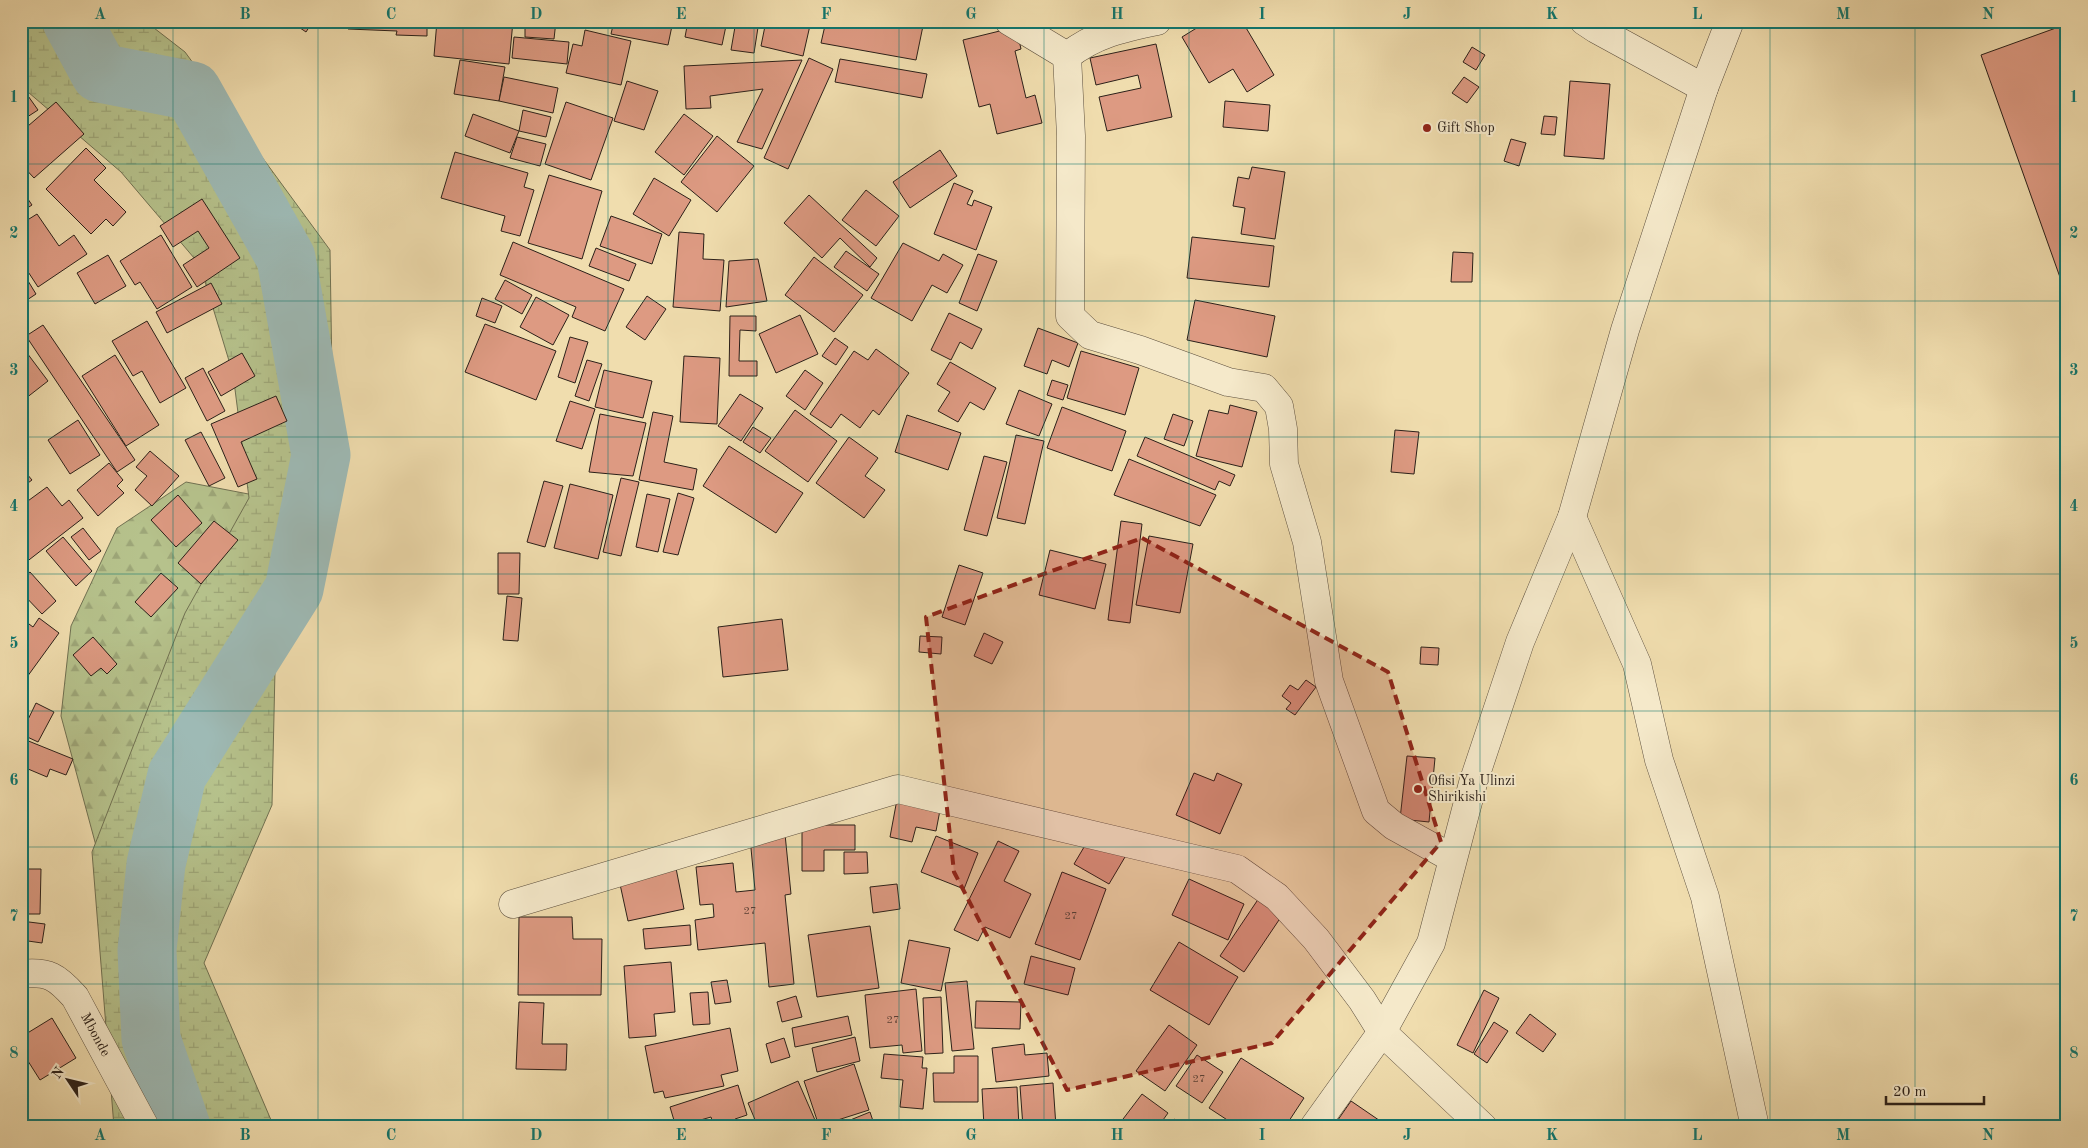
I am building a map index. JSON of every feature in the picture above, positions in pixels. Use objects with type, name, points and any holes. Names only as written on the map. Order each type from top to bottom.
[{"type":"street","points":[[1009,21],[1067,56]]},
{"type":"street","points":[[1067,56],[1084,42],[1124,28],[1157,21]]},
{"type":"street","points":[[1584,21],[1596,30],[1704,88]]},
{"type":"street","points":[[1314,1127],[1382,1032],[1431,943],[1473,784],[1520,642],[1572,517],[1625,330],[1704,88],[1730,21]]},
{"type":"street","points":[[1067,56],[1070,136],[1070,316],[1090,335],[1140,350],[1228,382],[1264,388],[1279,406],[1283,429],[1284,464],[1307,542],[1330,680],[1365,784],[1376,811],[1394,826],[1452,858]]},
{"type":"street","points":[[1572,517],[1637,664],[1659,760],[1705,897],[1755,1127]]},
{"type":"street","points":[[513,904],[898,789],[1237,869],[1277,897],[1316,939],[1362,1000],[1382,1032],[1483,1127]]},
{"type":"street","name":"Mbonde","points":[[21,974],[37,972],[59,979],[75,997],[145,1127]]},
{"type":"highlighted area","points":[[1142,538],[1388,672],[1441,842],[1272,1043],[1067,1090],[954,872],[926,617]]},
{"type":"green space","points":[[21,21],[145,21],[185,52],[330,250],[333,438],[275,670],[272,805],[204,963],[274,1127],[114,1127],[92,852],[185,613],[249,498],[233,374],[200,265],[121,172],[21,86]]},
{"type":"green space","points":[[186,482],[290,502],[152,1053],[61,716],[71,626],[117,528]]},
{"type":"building","points":[[290,21],[313,21],[306,32]]},
{"type":"building","points":[[348,21],[427,21],[427,36],[396,35],[397,31],[348,29]]},
{"type":"building","points":[[437,21],[513,21],[509,64],[434,56]]},
{"type":"building","points":[[525,21],[556,21],[554,39],[525,37]]},
{"type":"building","points":[[614,21],[673,21],[668,45],[611,34]]},
{"type":"building","points":[[688,21],[727,21],[722,45],[685,37]]},
{"type":"building","points":[[736,21],[759,21],[754,53],[731,50]]},
{"type":"building","points":[[766,21],[811,21],[803,56],[761,46]]},
{"type":"building","points":[[826,21],[924,21],[916,60],[821,43]]},
{"type":"building","points":[[1208,21],[1242,21],[1274,75],[1247,92],[1233,69],[1209,83],[1182,37]]},
{"type":"building","points":[[2067,24],[2067,297],[1981,55]]},
{"type":"building","points":[[1016,27],[1021,49],[1015,51],[1026,98],[1035,95],[1042,123],[997,134],[990,104],[979,107],[963,40]]},
{"type":"building","points":[[585,30],[631,41],[621,85],[566,73],[573,44],[582,46]]},
{"type":"building","points":[[514,37],[569,42],[567,64],[512,58]]},
{"type":"building","points":[[1156,44],[1172,117],[1107,131],[1099,97],[1141,88],[1138,75],[1096,85],[1090,58]]},
{"type":"building","points":[[1472,47],[1485,55],[1476,70],[1463,62]]},
{"type":"building","points":[[809,58],[833,69],[788,169],[764,158]]},
{"type":"building","points":[[840,59],[927,74],[922,98],[835,82]]},
{"type":"building","points":[[460,60],[505,67],[499,101],[454,94]]},
{"type":"building","points":[[802,60],[762,149],[737,142],[763,89],[710,96],[711,108],[686,109],[684,66]]},
{"type":"building","points":[[504,77],[558,88],[553,113],[499,101]]},
{"type":"building","points":[[1464,77],[1479,87],[1467,103],[1452,93]]},
{"type":"building","points":[[627,81],[658,91],[644,130],[614,121]]},
{"type":"building","points":[[1570,81],[1610,84],[1604,159],[1564,156]]},
{"type":"building","points":[[26,93],[38,110],[21,121],[21,96]]},
{"type":"building","points":[[1225,101],[1270,105],[1268,131],[1223,127]]},
{"type":"building","points":[[56,102],[84,134],[34,178],[21,164],[21,132]]},
{"type":"building","points":[[566,102],[613,118],[591,180],[545,164]]},
{"type":"building","points":[[523,110],[551,117],[546,137],[519,131]]},
{"type":"building","points":[[473,114],[519,131],[510,153],[465,136]]},
{"type":"building","points":[[684,114],[713,136],[684,175],[655,152]]},
{"type":"building","points":[[1544,116],[1557,117],[1555,135],[1541,134]]},
{"type":"building","points":[[717,136],[754,166],[717,212],[681,182]]},
{"type":"building","points":[[517,137],[546,144],[540,166],[510,158]]},
{"type":"building","points":[[1511,139],[1526,143],[1519,166],[1504,161]]},
{"type":"building","points":[[86,148],[106,168],[94,180],[126,212],[113,226],[106,219],[91,234],[46,189]]},
{"type":"building","points":[[940,150],[957,176],[910,208],[893,182]]},
{"type":"building","points":[[455,152],[528,173],[524,187],[534,190],[520,236],[501,231],[505,216],[441,198]]},
{"type":"building","points":[[1252,167],[1285,172],[1275,239],[1241,234],[1245,208],[1233,206],[1238,177],[1249,179]]},
{"type":"building","points":[[549,175],[602,191],[582,259],[528,243]]},
{"type":"building","points":[[654,178],[691,200],[669,236],[633,214]]},
{"type":"building","points":[[954,183],[973,191],[967,204],[972,206],[974,200],[992,207],[976,250],[934,234]]},
{"type":"building","points":[[21,189],[32,205],[21,212]]},
{"type":"building","points":[[866,190],[899,216],[876,246],[842,220]]},
{"type":"building","points":[[809,195],[877,258],[870,267],[840,238],[822,258],[784,223]]},
{"type":"building","points":[[202,199],[240,258],[197,287],[183,265],[209,248],[198,231],[173,247],[160,226]]},
{"type":"building","points":[[37,214],[59,246],[74,235],[87,254],[38,287],[21,261],[21,224]]},
{"type":"building","points":[[611,216],[662,234],[652,264],[600,246]]},
{"type":"building","points":[[679,232],[704,234],[703,259],[724,260],[720,311],[673,307]]},
{"type":"building","points":[[161,235],[192,287],[157,309],[140,282],[135,285],[120,261]]},
{"type":"building","points":[[1192,237],[1274,246],[1269,287],[1187,278]]},
{"type":"building","points":[[513,242],[624,289],[605,331],[572,317],[576,307],[500,275]]},
{"type":"building","points":[[903,243],[939,261],[943,254],[963,265],[947,293],[932,285],[912,321],[871,298]]},
{"type":"building","points":[[596,248],[636,264],[629,281],[589,266]]},
{"type":"building","points":[[846,251],[879,274],[867,291],[834,267]]},
{"type":"building","points":[[1453,252],[1473,253],[1472,282],[1451,282]]},
{"type":"building","points":[[978,254],[997,261],[977,311],[959,303]]},
{"type":"building","points":[[108,255],[126,286],[95,304],[77,273]]},
{"type":"building","points":[[814,257],[863,295],[834,332],[785,295]]},
{"type":"building","points":[[758,259],[767,301],[726,307],[729,261]]},
{"type":"building","points":[[25,276],[36,294],[21,304],[21,278]]},
{"type":"building","points":[[505,280],[532,295],[522,314],[495,299]]},
{"type":"building","points":[[211,283],[222,304],[167,333],[156,312]]},
{"type":"building","points":[[647,296],[666,309],[645,340],[626,327]]},
{"type":"building","points":[[536,297],[569,315],[553,345],[520,327]]},
{"type":"building","points":[[482,298],[502,306],[495,323],[476,316]]},
{"type":"building","points":[[1195,300],[1275,316],[1267,357],[1187,340]]},
{"type":"building","points":[[949,313],[982,329],[972,349],[960,342],[951,360],[931,350]]},
{"type":"building","points":[[800,315],[818,354],[776,373],[759,334]]},
{"type":"building","points":[[730,316],[756,316],[756,331],[740,330],[739,361],[757,361],[757,376],[729,376]]},
{"type":"building","points":[[147,321],[186,388],[160,403],[142,371],[133,376],[112,341]]},
{"type":"building","points":[[485,324],[556,351],[536,400],[465,372]]},
{"type":"building","points":[[43,325],[135,460],[117,472],[26,336]]},
{"type":"building","points":[[1038,328],[1078,343],[1069,367],[1052,360],[1047,374],[1024,366]]},
{"type":"building","points":[[570,337],[588,342],[575,383],[558,377]]},
{"type":"building","points":[[835,338],[848,347],[836,365],[822,356]]},
{"type":"building","points":[[21,345],[48,381],[21,402]]},
{"type":"building","points":[[876,349],[909,373],[879,415],[873,410],[860,428],[841,414],[831,428],[810,414],[854,351],[868,360]]},
{"type":"building","points":[[1081,351],[1139,368],[1125,415],[1067,398]]},
{"type":"building","points":[[242,353],[255,376],[221,396],[208,372]]},
{"type":"building","points":[[115,355],[159,425],[126,446],[82,376]]},
{"type":"building","points":[[684,356],[720,358],[717,424],[680,422]]},
{"type":"building","points":[[587,360],[602,364],[589,401],[575,396]]},
{"type":"building","points":[[950,362],[996,388],[984,410],[970,402],[958,422],[938,411],[950,392],[937,384]]},
{"type":"building","points":[[203,368],[225,411],[207,421],[185,378]]},
{"type":"building","points":[[604,370],[652,381],[643,418],[595,407]]},
{"type":"building","points":[[805,370],[823,383],[805,410],[786,396]]},
{"type":"building","points":[[1052,380],[1068,385],[1063,400],[1047,395]]},
{"type":"building","points":[[1019,390],[1052,404],[1039,436],[1006,424]]},
{"type":"building","points":[[740,394],[763,408],[741,441],[718,426]]},
{"type":"building","points":[[276,396],[287,421],[241,442],[257,479],[238,487],[211,424]]},
{"type":"building","points":[[570,401],[595,409],[582,449],[556,441]]},
{"type":"building","points":[[1230,405],[1257,412],[1242,467],[1196,456],[1209,410],[1228,414]]},
{"type":"building","points":[[1062,407],[1126,431],[1112,471],[1047,448]]},
{"type":"building","points":[[795,410],[837,441],[808,482],[765,451]]},
{"type":"building","points":[[653,412],[673,416],[664,462],[697,469],[693,490],[639,480]]},
{"type":"building","points":[[600,414],[646,423],[633,476],[589,472]]},
{"type":"building","points":[[1173,414],[1193,421],[1184,446],[1164,439]]},
{"type":"building","points":[[907,415],[961,433],[948,470],[895,452]]},
{"type":"building","points":[[78,420],[100,455],[70,474],[48,440]]},
{"type":"building","points":[[753,427],[771,438],[760,453],[743,442]]},
{"type":"building","points":[[1395,430],[1419,432],[1414,474],[1391,472]]},
{"type":"building","points":[[201,432],[225,478],[209,486],[185,440]]},
{"type":"building","points":[[1016,435],[1044,441],[1025,524],[997,518]]},
{"type":"building","points":[[849,437],[878,458],[865,476],[885,490],[864,518],[816,483]]},
{"type":"building","points":[[1145,437],[1235,475],[1230,486],[1219,481],[1215,490],[1137,456]]},
{"type":"building","points":[[729,446],[803,493],[776,533],[703,486]]},
{"type":"building","points":[[150,451],[179,476],[152,506],[135,490],[147,476],[136,467]]},
{"type":"building","points":[[984,456],[1007,462],[987,536],[964,530]]},
{"type":"building","points":[[1129,459],[1216,495],[1200,526],[1114,495]]},
{"type":"building","points":[[109,463],[123,480],[117,486],[124,493],[98,516],[77,490]]},
{"type":"building","points":[[21,467],[32,480],[21,488]]},
{"type":"building","points":[[621,478],[639,482],[621,556],[603,552]]},
{"type":"building","points":[[544,481],[563,486],[545,547],[527,542]]},
{"type":"building","points":[[570,484],[613,495],[598,559],[554,548]]},
{"type":"building","points":[[47,487],[62,506],[69,500],[83,518],[25,563],[21,557],[21,506]]},
{"type":"building","points":[[678,493],[694,498],[678,555],[663,552]]},
{"type":"building","points":[[647,494],[670,499],[658,552],[636,547]]},
{"type":"building","points":[[178,495],[202,523],[176,547],[151,520]]},
{"type":"building","points":[[214,521],[238,540],[201,584],[178,563]]},
{"type":"building","points":[[1121,521],[1142,524],[1130,623],[1108,620]]},
{"type":"building","points":[[83,528],[101,551],[89,560],[71,537]]},
{"type":"building","points":[[1149,536],[1193,544],[1180,613],[1136,605]]},
{"type":"building","points":[[63,537],[92,571],[76,586],[46,551]]},
{"type":"building","points":[[1050,550],[1106,564],[1095,609],[1039,595]]},
{"type":"building","points":[[498,553],[520,553],[519,594],[498,594]]},
{"type":"building","points":[[959,565],[983,573],[965,625],[942,617]]},
{"type":"building","points":[[30,572],[56,601],[42,614],[21,592],[21,579]]},
{"type":"building","points":[[161,573],[178,588],[151,617],[135,602]]},
{"type":"building","points":[[507,596],[522,598],[518,641],[503,640]]},
{"type":"building","points":[[21,618],[33,627],[39,618],[59,633],[27,677],[21,673]]},
{"type":"building","points":[[782,619],[788,670],[723,677],[718,627]]},
{"type":"building","points":[[984,633],[1003,642],[992,664],[974,656]]},
{"type":"building","points":[[920,636],[942,637],[941,654],[919,652]]},
{"type":"building","points":[[93,637],[117,664],[107,674],[101,668],[91,676],[73,655]]},
{"type":"building","points":[[1421,647],[1439,648],[1438,665],[1420,664]]},
{"type":"building","points":[[1306,680],[1316,687],[1295,715],[1286,709],[1291,703],[1282,696],[1290,685],[1298,690]]},
{"type":"building","points":[[36,703],[54,712],[38,742],[21,734]]},
{"type":"building","points":[[21,738],[73,759],[66,775],[50,769],[47,777],[21,766]]},
{"type":"building","name":"Ofisi Ya Ulinzi Shirikishi","points":[[1407,756],[1435,758],[1429,822],[1400,819]]},
{"type":"building","points":[[1194,773],[1214,781],[1217,773],[1242,784],[1220,834],[1176,815]]},
{"type":"building","points":[[898,794],[941,805],[936,831],[916,827],[912,842],[890,837]]},
{"type":"building","points":[[802,825],[855,825],[855,850],[824,850],[824,871],[802,871]]},
{"type":"building","points":[[785,834],[791,894],[785,895],[794,984],[769,987],[765,943],[698,950],[695,920],[714,917],[713,904],[700,905],[696,867],[733,863],[736,892],[755,890],[750,838]]},
{"type":"building","points":[[936,836],[978,853],[964,889],[921,872]]},
{"type":"building","points":[[1090,837],[1125,857],[1109,884],[1074,864]]},
{"type":"building","points":[[998,841],[1019,851],[1004,881],[1031,894],[1010,938],[985,927],[978,941],[954,930]]},
{"type":"building","points":[[844,852],[867,852],[868,873],[844,874]]},
{"type":"building","points":[[21,853],[26,853],[25,869],[41,869],[40,914],[21,914]]},
{"type":"building","points":[[675,863],[684,909],[628,921],[618,875]]},
{"type":"building","points":[[1062,872],[1106,889],[1080,960],[1035,944]]},
{"type":"building","points":[[1189,879],[1244,904],[1228,940],[1172,915]]},
{"type":"building","points":[[897,884],[900,909],[873,913],[870,887]]},
{"type":"building","points":[[1259,898],[1283,914],[1244,972],[1220,956]]},
{"type":"building","points":[[519,917],[572,917],[573,939],[602,939],[601,995],[518,995]]},
{"type":"building","points":[[21,921],[45,924],[42,943],[21,940]]},
{"type":"building","points":[[690,925],[691,945],[645,949],[643,929]]},
{"type":"building","points":[[870,926],[879,988],[817,997],[808,935]]},
{"type":"building","points":[[909,940],[950,948],[941,991],[901,983]]},
{"type":"building","points":[[1179,942],[1238,977],[1209,1025],[1150,990]]},
{"type":"building","points":[[1031,956],[1075,968],[1068,995],[1024,984]]},
{"type":"building","points":[[671,962],[675,1012],[654,1014],[656,1036],[629,1038],[624,966]]},
{"type":"building","points":[[727,980],[731,1002],[715,1004],[711,982]]},
{"type":"building","points":[[967,981],[974,1049],[952,1051],[945,983]]},
{"type":"building","points":[[916,989],[922,1051],[903,1053],[902,1045],[870,1048],[865,995]]},
{"type":"building","points":[[1484,990],[1499,998],[1473,1053],[1457,1045]]},
{"type":"building","points":[[708,992],[710,1024],[693,1025],[690,993]]},
{"type":"building","points":[[796,996],[802,1017],[782,1022],[777,1002]]},
{"type":"building","points":[[941,997],[943,1053],[925,1054],[923,998]]},
{"type":"building","points":[[976,1001],[1021,1002],[1020,1029],[975,1028]]},
{"type":"building","points":[[519,1002],[544,1003],[542,1044],[567,1044],[566,1070],[516,1069]]},
{"type":"building","points":[[1530,1014],[1556,1034],[1543,1052],[1516,1033]]},
{"type":"building","points":[[848,1016],[852,1035],[795,1047],[792,1028]]},
{"type":"building","points":[[52,1018],[76,1058],[40,1080],[21,1050],[21,1037]]},
{"type":"building","points":[[1494,1022],[1508,1031],[1487,1063],[1474,1054]]},
{"type":"building","points":[[1169,1025],[1197,1045],[1165,1091],[1136,1071]]},
{"type":"building","points":[[730,1028],[738,1071],[721,1075],[724,1086],[665,1098],[663,1091],[654,1093],[645,1046]]},
{"type":"building","points":[[855,1037],[860,1061],[817,1072],[812,1048]]},
{"type":"building","points":[[784,1038],[790,1057],[771,1063],[766,1044]]},
{"type":"building","points":[[1024,1044],[1025,1055],[1047,1053],[1049,1076],[996,1082],[992,1048]]},
{"type":"building","points":[[884,1054],[923,1057],[922,1068],[927,1068],[923,1109],[900,1107],[903,1080],[881,1078]]},
{"type":"building","points":[[1197,1055],[1223,1072],[1202,1103],[1176,1086]]},
{"type":"building","points":[[954,1056],[978,1056],[978,1102],[934,1102],[933,1073],[954,1073]]},
{"type":"building","points":[[1241,1058],[1304,1098],[1285,1127],[1238,1127],[1209,1108]]},
{"type":"building","points":[[854,1064],[869,1110],[819,1126],[804,1081]]},
{"type":"building","points":[[798,1081],[818,1127],[744,1127],[756,1122],[748,1103]]},
{"type":"building","points":[[1053,1083],[1056,1127],[1023,1127],[1020,1086]]},
{"type":"building","points":[[738,1085],[747,1115],[735,1119],[737,1127],[714,1127],[711,1117],[676,1127],[670,1107]]},
{"type":"building","points":[[1017,1087],[1019,1127],[984,1127],[982,1089]]},
{"type":"building","points":[[1142,1094],[1168,1113],[1158,1127],[1117,1127]]},
{"type":"building","points":[[1351,1101],[1389,1127],[1333,1127]]},
{"type":"building","points":[[870,1112],[875,1127],[833,1127]]},
{"type":"building","points":[[1174,1119],[1186,1127],[1169,1127]]},
{"type":"building","points":[[893,1121],[896,1127],[877,1127]]},
{"type":"waterway","points":[[72,21],[100,73],[192,91],[286,258],[321,455],[294,589],[177,775],[156,864],[147,950],[151,1039],[181,1127]]},
{"type":"place","name":"Gift Shop","points":[[1427,128]]},
{"type":"place","name":"Ofisi Ya Ulinzi Shirikishi","points":[[1418,789]]}]
